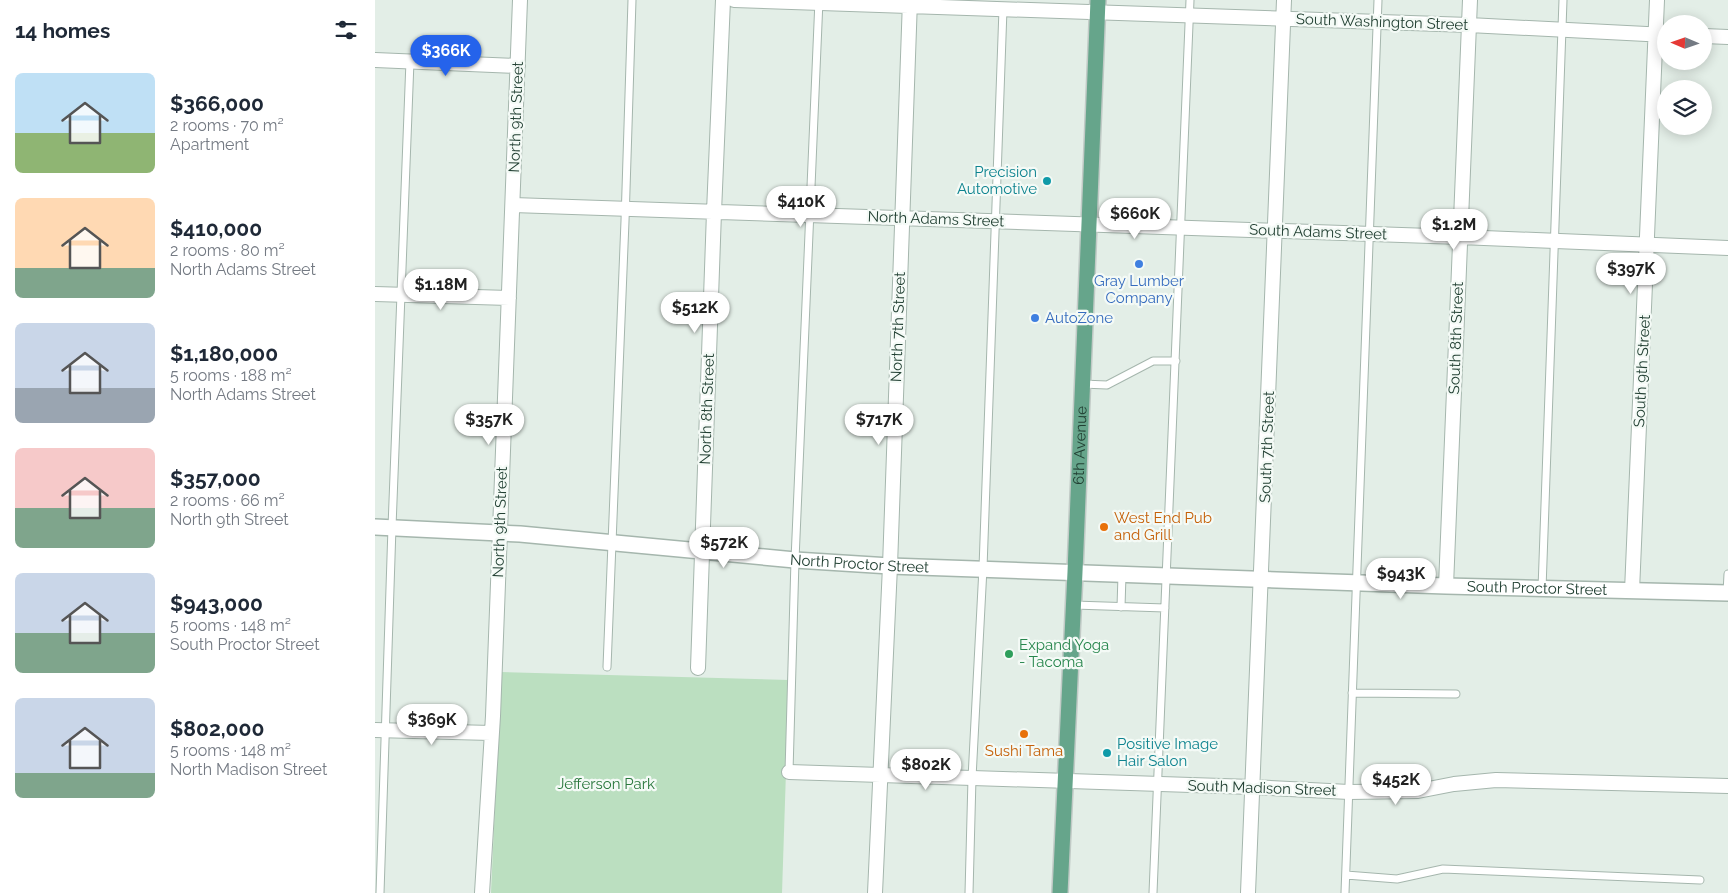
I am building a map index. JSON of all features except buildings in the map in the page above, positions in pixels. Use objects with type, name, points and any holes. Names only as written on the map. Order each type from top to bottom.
[{"type":"main road","name":"6th Avenue","points":[[1060,893],[1098,6]]},
{"type":"street","name":"North 9th Street","points":[[482,893],[500,532],[520,0]]},
{"type":"street","name":"North 8th Street","points":[[698,668],[723,0]]},
{"type":"street","name":"South Washington Street","points":[[734,0],[910,3],[1003,9],[1020,5],[1098,6],[1189,16],[1469,25],[1657,34]]},
{"type":"street","name":"South 7th Street","points":[[1248,893],[1284,0]]},
{"type":"street","name":"South 8th Street","points":[[1447,586],[1459,237],[1470,0]]},
{"type":"street","name":"South 9th Street","points":[[1657,0],[1659,15]]},
{"type":"street","name":"North 7th Street","points":[[875,893],[890,566],[910,3]]},
{"type":"street","points":[[1713,36],[1728,37]]},
{"type":"street","points":[[375,60],[518,66]]},
{"type":"street","name":"South 9th Street","points":[[1632,591],[1648,245],[1659,70]]},
{"type":"street","name":"North Adams Street","points":[[513,205],[1089,225]]},
{"type":"street","name":"South Adams Street","points":[[1089,225],[1728,248]]},
{"type":"street","points":[[375,294],[509,298]]},
{"type":"street","name":"North Proctor Street","points":[[375,527],[500,532],[795,560],[890,566],[1075,572]]},
{"type":"street","name":"South Proctor Street","points":[[1075,572],[1447,586],[1728,593]]},
{"type":"street","points":[[381,730],[491,733]]},
{"type":"street","name":"South Madison Street","points":[[789,772],[1349,792],[1418,791],[1454,784],[1496,780],[1728,786]]},
{"type":"lane","points":[[607,667],[632,0]]},
{"type":"lane","points":[[1153,893],[1156,784],[1167,576],[1190,0]]},
{"type":"lane","points":[[1345,893],[1377,0]]},
{"type":"lane","points":[[1542,589],[1563,0]]},
{"type":"lane","points":[[789,772],[795,560],[819,2]]},
{"type":"lane","points":[[969,893],[1003,9]]},
{"type":"lane","points":[[380,893],[381,730],[392,527],[410,61]]},
{"type":"lane","points":[[1082,384],[1107,385],[1153,361],[1176,361]]},
{"type":"lane","points":[[1121,607],[1122,574]]},
{"type":"lane","points":[[1728,574],[1728,593]]},
{"type":"lane","points":[[1073,604],[1165,608]]},
{"type":"lane","points":[[1352,693],[1456,694]]},
{"type":"lane","points":[[1346,875],[1397,879],[1443,869],[1700,880]]},
{"type":"green space","name":"Jefferson Park","points":[[501,672],[789,680],[782,893],[491,893]]},
{"type":"place","name":"Precision Automotive","points":[[1047,181]]},
{"type":"place","name":"Gray Lumber Company","points":[[1139,264]]},
{"type":"place","name":"AutoZone","points":[[1035,318]]},
{"type":"place","name":"West End Pub and Grill","points":[[1104,527]]},
{"type":"place","name":"Expand Yoga - Tacoma","points":[[1009,654]]},
{"type":"place","name":"Sushi Tama","points":[[1024,734]]},
{"type":"place","name":"Positive Image Hair Salon","points":[[1107,753]]}]
